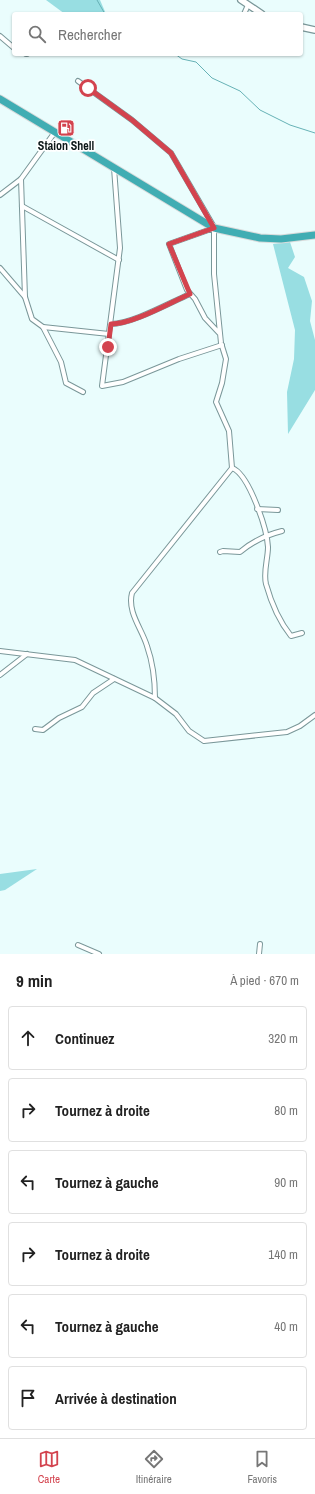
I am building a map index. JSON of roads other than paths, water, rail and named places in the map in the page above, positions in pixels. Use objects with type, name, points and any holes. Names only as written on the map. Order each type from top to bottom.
[{"type":"highway","points":[[0,99],[214,228],[260,238],[281,239],[315,235]]},
{"type":"street","points":[[241,0],[259,12]]},
{"type":"street","points":[[245,12],[248,5]]},
{"type":"street","points":[[303,27],[315,30]]},
{"type":"street","points":[[0,36],[12,46]]},
{"type":"street","points":[[78,81],[132,120],[171,153],[214,228],[214,268],[220,334],[226,359],[222,383],[216,402],[229,431],[232,468],[132,593],[130,600],[134,615],[147,645],[155,674],[155,698]]},
{"type":"street","points":[[0,195],[21,179],[55,132]]},
{"type":"street","points":[[114,168],[120,248],[102,386],[123,382],[179,359],[222,345]]},
{"type":"street","points":[[21,179],[25,296],[32,319],[43,328],[61,362],[66,384],[82,392]]},
{"type":"street","points":[[22,206],[119,260]]},
{"type":"street","points":[[214,228],[169,244],[190,294],[204,318],[220,334]]},
{"type":"street","points":[[0,268],[25,296]]},
{"type":"street","points":[[111,324],[117,324],[151,312],[190,294]]},
{"type":"street","points":[[43,328],[109,334]]},
{"type":"street","points":[[232,468],[237,470],[243,478],[257,509],[266,535],[268,548],[266,582],[282,625],[291,636],[302,633]]},
{"type":"street","points":[[257,509],[278,510]]},
{"type":"street","points":[[220,552],[223,550],[240,552],[249,544],[266,535],[282,531]]},
{"type":"street","points":[[0,651],[27,653],[75,660],[155,698],[176,714],[189,730],[204,741],[287,732],[300,726],[315,715]]},
{"type":"street","points":[[0,675],[27,653]]},
{"type":"street","points":[[35,729],[43,730],[59,718],[82,707],[93,693],[114,679]]},
{"type":"street","points":[[260,944],[260,954]]},
{"type":"street","points":[[78,945],[99,954]]},
{"type":"waterway","points":[[97,0],[104,12]]},
{"type":"waterway","points":[[178,56],[182,59],[196,62],[212,78],[240,91],[260,110],[290,125],[315,133]]},
{"type":"place","name":"Staion Shell","points":[[66,128]]}]
